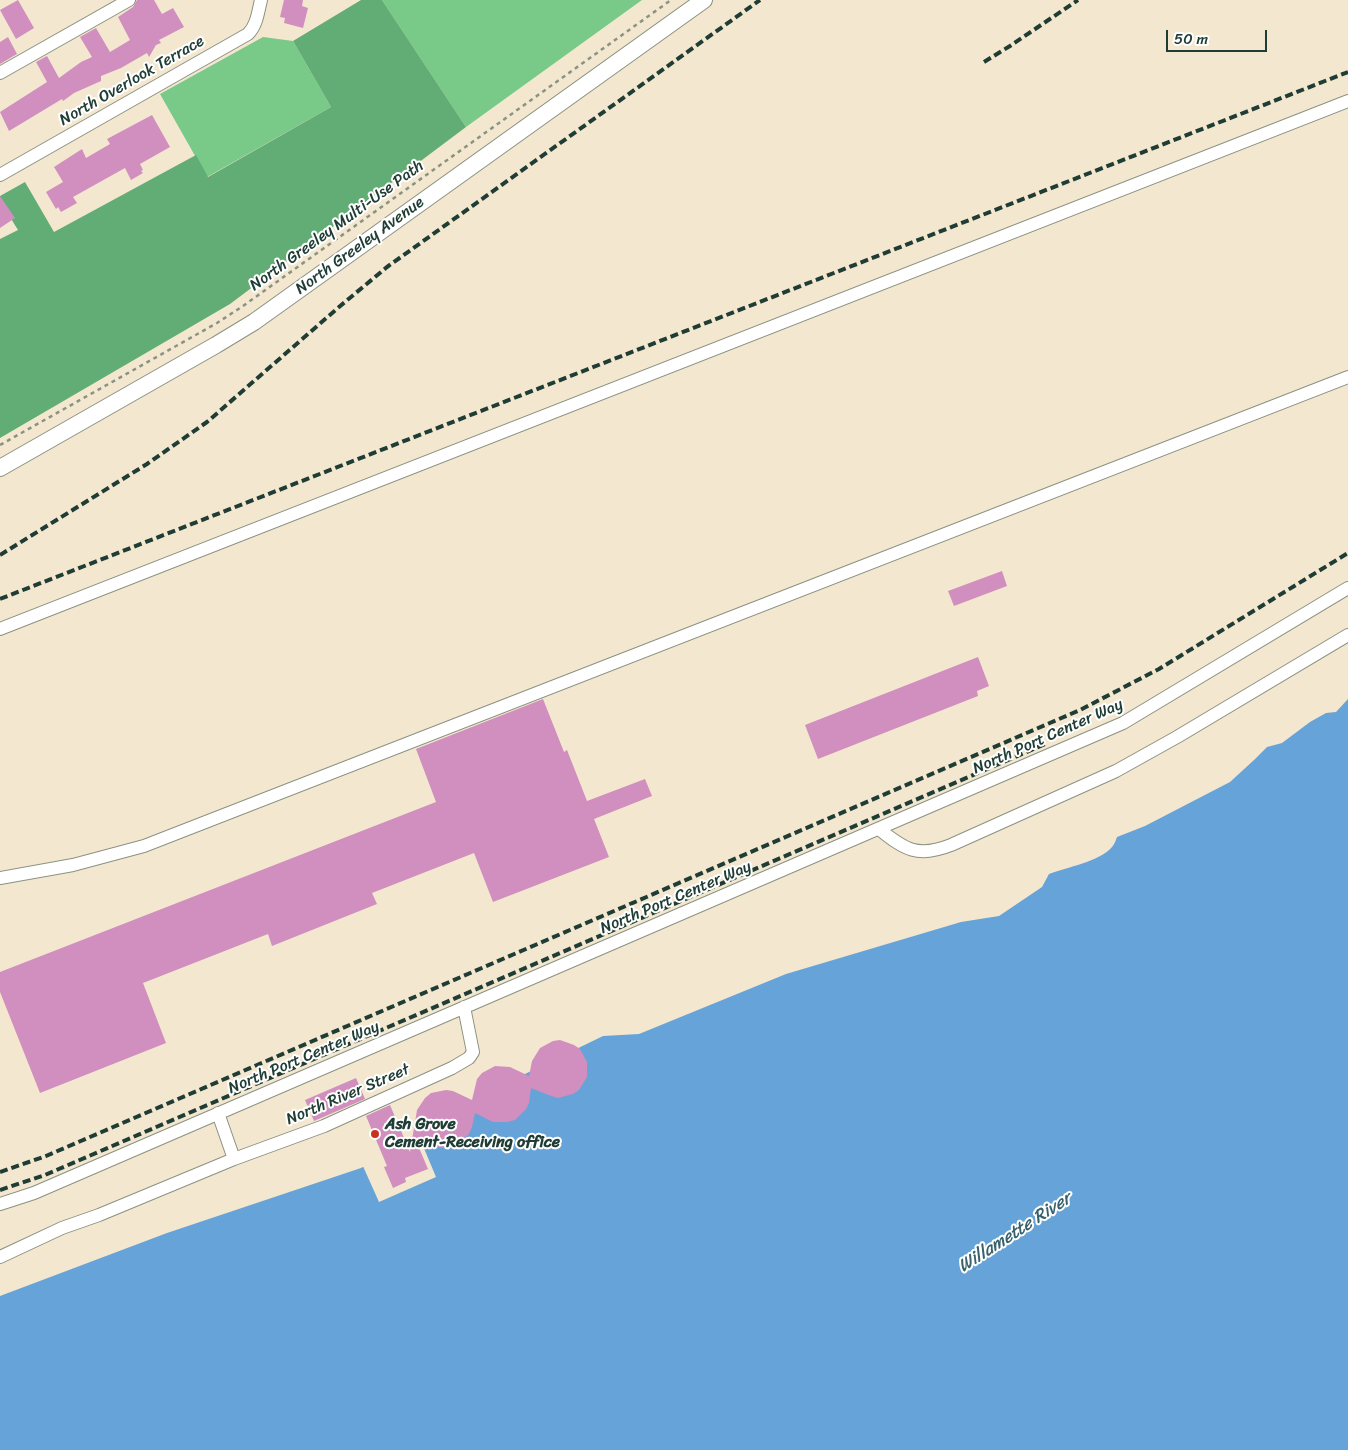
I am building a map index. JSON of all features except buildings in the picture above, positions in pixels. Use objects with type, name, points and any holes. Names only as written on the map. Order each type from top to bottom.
[{"type":"main road","name":"North Greeley Avenue","points":[[0,468],[254,322],[704,0]]},
{"type":"street","points":[[0,73],[130,0]]},
{"type":"street","name":"North Overlook Terrace","points":[[0,175],[248,34],[256,22],[261,0]]},
{"type":"street","points":[[0,629],[1348,101]]},
{"type":"street","points":[[0,878],[73,865],[144,846],[1348,377]]},
{"type":"street","name":"North Port Center Way","points":[[0,1204],[34,1193],[1123,723],[1348,588]]},
{"type":"street","points":[[879,829],[900,844],[914,851],[929,852],[950,845],[1116,771],[1177,737],[1348,635]]},
{"type":"street","name":"North River Street","points":[[0,1257],[62,1228],[99,1215],[234,1159],[324,1126],[452,1068],[469,1058],[473,1052],[464,1007]]},
{"type":"street","points":[[218,1113],[234,1159]]},
{"type":"path","name":"North Greeley Multi-Use Path","points":[[0,445],[243,306],[671,0]]},
{"type":"green space","points":[[361,0],[382,0],[466,127],[230,304],[0,438],[0,239],[18,230],[0,201],[0,196],[25,182],[54,232],[196,155],[208,177],[331,107],[293,41]]},
{"type":"green space","points":[[382,0],[642,0],[466,127]]},
{"type":"green space","points":[[263,37],[293,41],[331,107],[207,177],[160,94]]},
{"type":"water","name":"Willamette River","points":[[1348,699],[1348,1450],[0,1450],[0,1296],[167,1233],[361,1168],[414,1140],[488,1092],[603,1036],[639,1034],[786,974],[961,922],[999,916],[1042,887],[1049,874],[1099,857],[1112,847],[1117,837],[1145,826],[1230,782],[1267,747],[1282,743],[1310,722],[1326,713],[1336,712]]},
{"type":"pier","points":[[418,1134],[436,1177],[379,1202],[362,1164]]},
{"type":"railway","points":[[0,555],[147,464],[207,422],[387,267],[760,0]]},
{"type":"railway","points":[[984,62],[1078,0]]},
{"type":"railway","points":[[0,599],[1348,72]]},
{"type":"railway","points":[[0,1172],[46,1156],[1080,710],[1159,669],[1348,553]]},
{"type":"railway","points":[[0,1190],[45,1175],[1045,744]]},
{"type":"place","name":"Ash Grove Cement-Receiving office","points":[[375,1134]]}]
